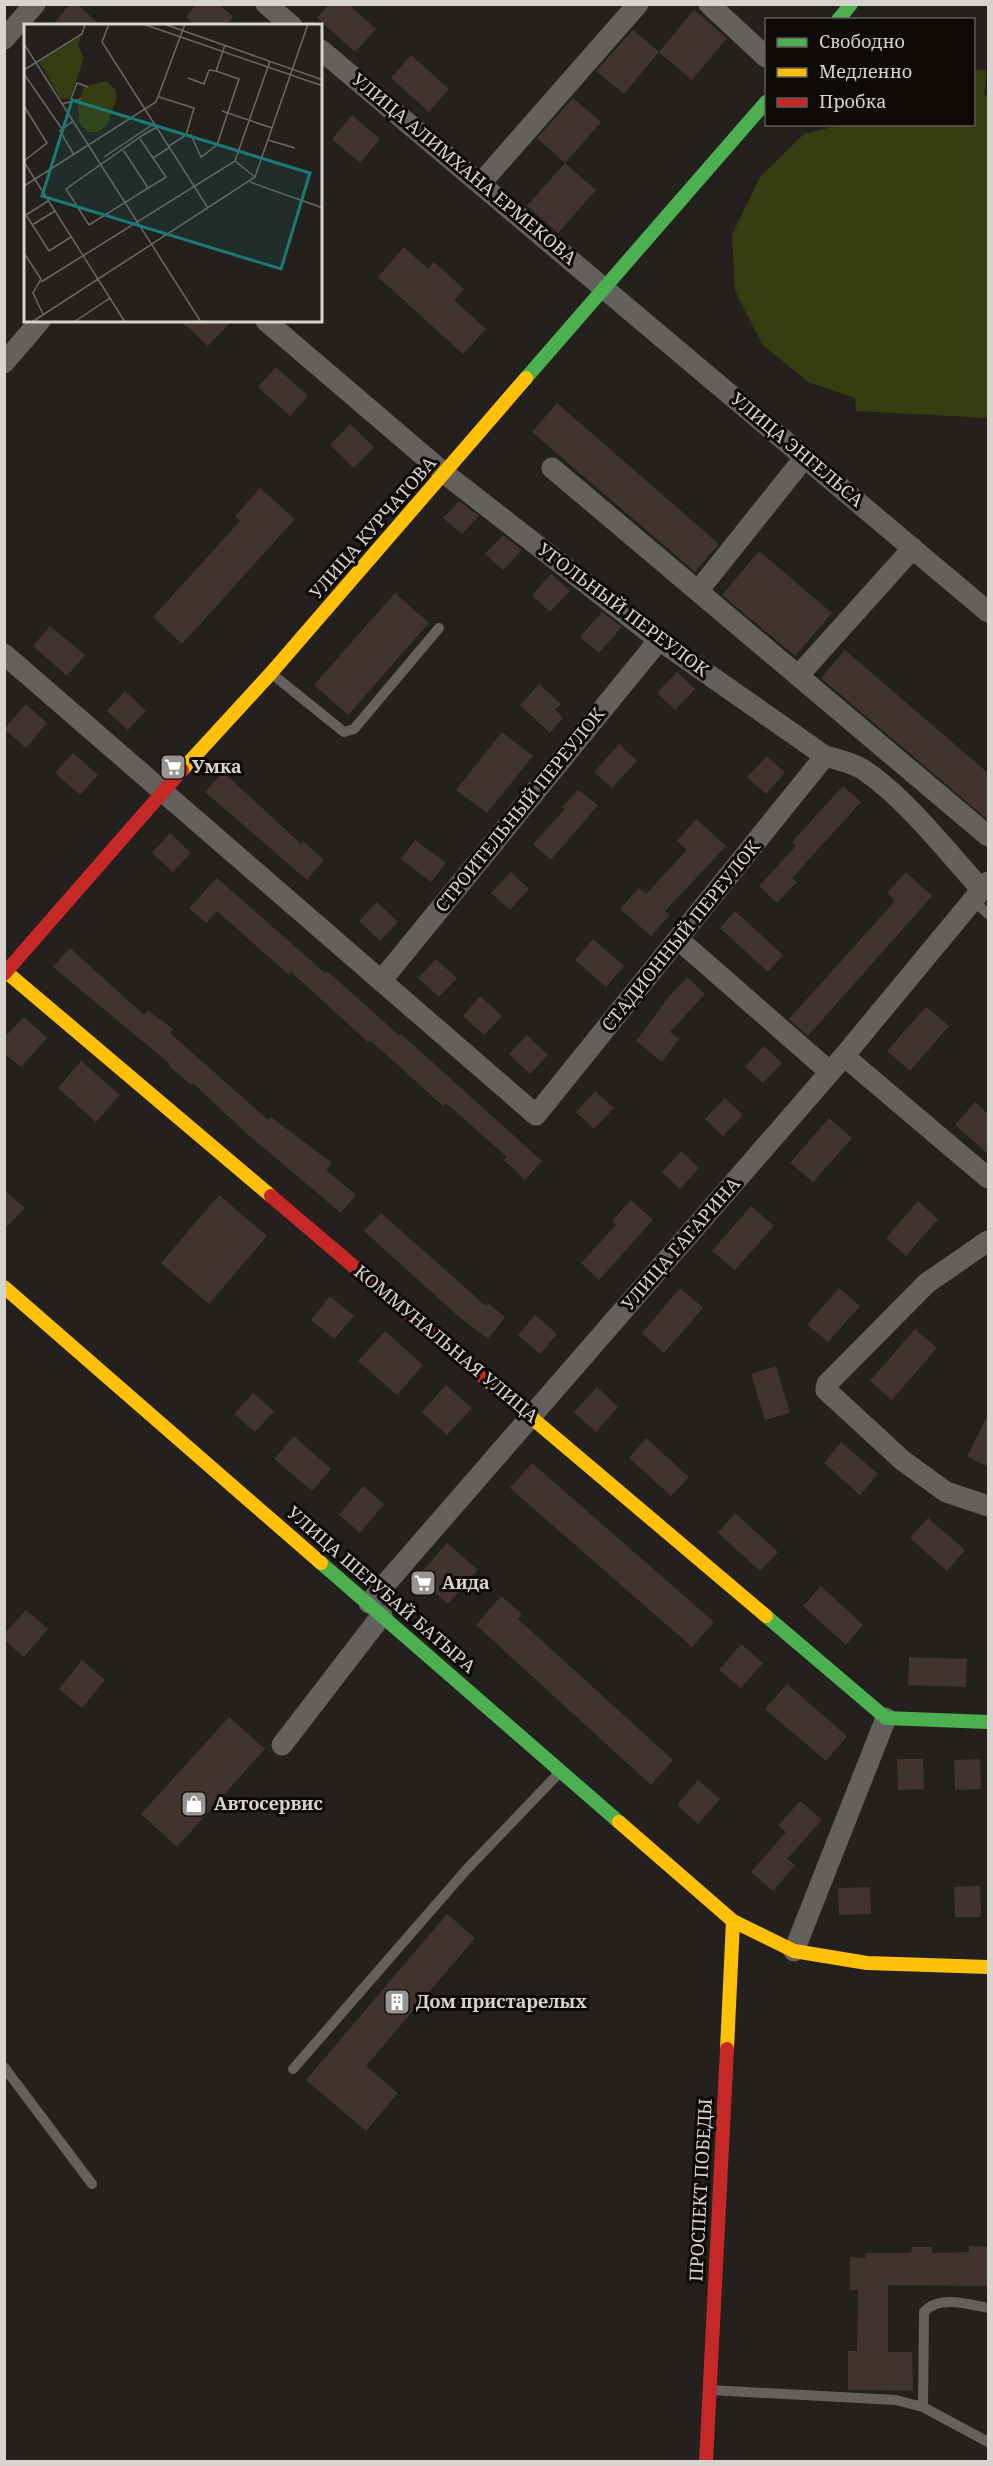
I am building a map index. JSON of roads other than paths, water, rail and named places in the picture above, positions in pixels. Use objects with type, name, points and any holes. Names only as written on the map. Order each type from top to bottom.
[{"type":"street","points":[[4,39],[34,4]]},
{"type":"street","points":[[266,4],[290,24]]},
{"type":"street","points":[[481,183],[638,4]]},
{"type":"street","points":[[709,4],[765,56]]},
{"type":"street","points":[[840,18],[851,4]]},
{"type":"street","name":"УЛИЦА АЛИМХАНА ЕРМЕКОВА","points":[[322,51],[606,288]]},
{"type":"street","name":"УЛИЦА КУРЧАТОВА","points":[[5,972],[162,792],[271,674],[765,103]]},
{"type":"street","name":"УЛИЦА ЭНГЕЛЬСА","points":[[606,288],[988,612]]},
{"type":"street","points":[[4,363],[39,322]]},
{"type":"street","name":"УГОЛЬНЫЙ ПЕРЕУЛОК","points":[[267,322],[444,473],[659,640],[825,756],[848,762],[868,772],[895,797],[983,896]]},
{"type":"street","points":[[698,591],[805,457]]},
{"type":"street","points":[[552,468],[988,836]]},
{"type":"street","points":[[798,676],[913,548]]},
{"type":"street","name":"СТРОИТЕЛЬНЫЙ ПЕРЕУЛОК","points":[[381,981],[659,640]]},
{"type":"street","points":[[4,654],[381,981]]},
{"type":"street","name":"СТАДИОННЫЙ ПЕРЕУЛОК","points":[[381,981],[537,1115],[825,756]]},
{"type":"street","name":"УЛИЦА ГАГАРИНА","points":[[282,1745],[376,1609],[532,1416],[983,896]]},
{"type":"street","points":[[679,940],[837,1064],[988,1178]]},
{"type":"street","name":"КОММУНАЛЬНАЯ УЛИЦА","points":[[5,972],[886,1718]]},
{"type":"street","points":[[988,1240],[927,1283],[827,1384],[826,1390],[902,1460],[946,1492],[988,1506]]},
{"type":"street","name":"УЛИЦА ШЕРУБАЙ БАТЫРА","points":[[4,1287],[733,1921],[794,1951],[867,1963],[988,1967]]},
{"type":"street","points":[[794,1951],[886,1718],[988,1722]]},
{"type":"street","name":"ПРОСПЕКТ ПОБЕДЫ","points":[[706,2462],[733,1921]]},
{"type":"lane","points":[[271,674],[344,732],[354,729],[439,628]]},
{"type":"lane","points":[[293,2069],[467,1869],[562,1771]]},
{"type":"lane","points":[[4,2067],[92,2184]]},
{"type":"lane","points":[[923,2407],[924,2312],[931,2305],[940,2301],[988,2308]]},
{"type":"lane","points":[[709,2390],[896,2400],[923,2407],[988,2442]]},
{"type":"place","name":"Умка","points":[[173,767]]},
{"type":"place","name":"Аида","points":[[423,1583]]},
{"type":"place","name":"Автосервис","points":[[194,1804]]},
{"type":"place","name":"Дом пристарелых","points":[[397,2002]]}]
